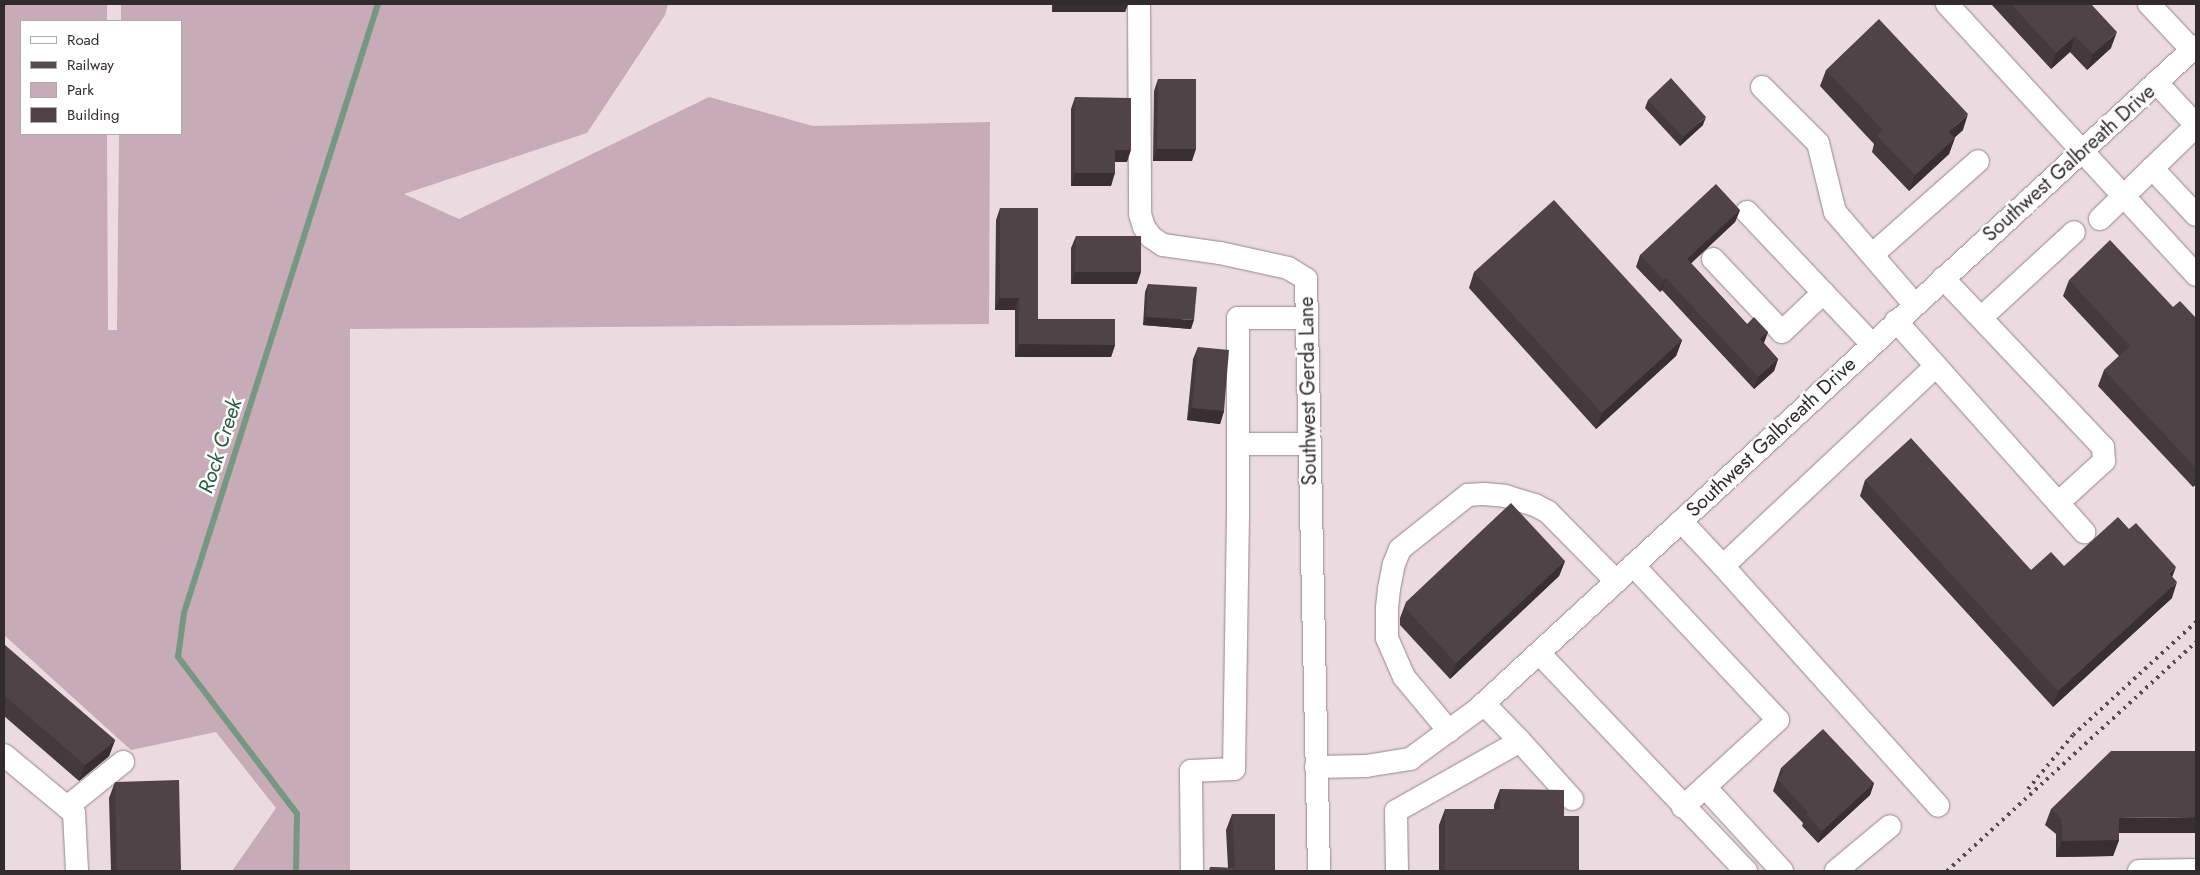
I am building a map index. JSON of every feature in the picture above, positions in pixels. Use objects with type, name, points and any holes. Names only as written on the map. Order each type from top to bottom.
[{"type":"street","name":"Southwest Gerda Lane","points":[[1139,4],[1140,214],[1144,227],[1151,237],[1162,244],[1220,253],[1288,268],[1306,279],[1319,871]]},
{"type":"street","points":[[1947,4],[2196,275]]},
{"type":"street","points":[[2149,4],[2194,48]]},
{"type":"street","name":"Southwest Galbreath Drive","points":[[1316,767],[1366,766],[1410,759],[1484,704],[1914,304],[2194,48]]},
{"type":"street","points":[[2100,218],[2196,126],[2156,82]]},
{"type":"street","points":[[1762,87],[1818,143],[1835,212],[1914,304]]},
{"type":"street","points":[[1873,254],[1978,161]]},
{"type":"street","points":[[2152,168],[2196,215]]},
{"type":"street","points":[[1746,212],[1872,344]]},
{"type":"street","points":[[1982,317],[2074,232]]},
{"type":"street","points":[[1713,259],[1782,332],[1823,293]]},
{"type":"street","points":[[1943,278],[1982,317],[2103,447],[2104,461],[2058,502]]},
{"type":"street","points":[[1192,871],[1191,771],[1234,769],[1238,318],[1307,318]]},
{"type":"street","points":[[1896,321],[2084,532]]},
{"type":"street","points":[[1723,566],[1936,366]]},
{"type":"street","points":[[1238,444],[1309,444]]},
{"type":"street","points":[[1449,731],[1404,677],[1388,638],[1388,598],[1394,564],[1400,549],[1468,495],[1505,496],[1535,505],[1548,512],[1616,581]]},
{"type":"street","points":[[1681,521],[1938,806]]},
{"type":"street","points":[[1633,565],[1778,720],[1683,806]]},
{"type":"street","points":[[1539,653],[1746,871]]},
{"type":"street","points":[[1484,704],[1572,799]]},
{"type":"street","points":[[1397,871],[1396,811],[1520,742]]},
{"type":"street","points":[[4,755],[74,813],[77,871]]},
{"type":"street","points":[[67,807],[123,762]]},
{"type":"street","points":[[1705,787],[1782,871]]},
{"type":"street","points":[[1836,871],[1890,826]]},
{"type":"street","points":[[2140,871],[2196,870]]},
{"type":"green space","points":[[4,4],[107,4],[107,20],[20,20],[20,135],[107,135],[108,330],[117,330],[119,135],[182,135],[182,20],[121,20],[121,4],[668,4],[665,15],[587,133],[404,194],[459,219],[709,97],[813,126],[990,122],[989,324],[350,329],[350,871],[232,871],[276,808],[216,732],[131,750],[4,635]]},
{"type":"building","points":[[2011,4],[2091,4],[2117,32],[2093,54],[2075,36],[2056,53]]},
{"type":"building","points":[[1879,19],[1968,114],[1949,132],[1955,138],[1915,175],[1877,136],[1883,130],[1826,70]]},
{"type":"building","points":[[1671,78],[1706,117],[1683,137],[1648,100]]},
{"type":"building","points":[[1158,79],[1196,79],[1196,149],[1157,149]]},
{"type":"building","points":[[1075,97],[1131,98],[1131,150],[1115,150],[1115,173],[1075,173]]},
{"type":"building","points":[[1716,184],[1740,210],[1687,259],[1747,324],[1754,317],[1768,332],[1760,339],[1778,359],[1758,377],[1666,278],[1664,280],[1640,255]]},
{"type":"building","points":[[1554,200],[1682,340],[1602,413],[1474,272]]},
{"type":"building","points":[[1000,208],[1038,208],[1038,319],[1115,319],[1115,345],[1019,344],[1019,298],[1000,298]]},
{"type":"building","points":[[1076,236],[1141,236],[1141,272],[1075,272]]},
{"type":"building","points":[[2110,240],[2173,307],[2180,301],[2196,318],[2196,468],[2104,370],[2130,346],[2069,280]]},
{"type":"building","points":[[1148,284],[1197,287],[1194,320],[1146,317]]},
{"type":"building","points":[[1198,347],[1229,350],[1224,411],[1192,408]]},
{"type":"building","points":[[1911,438],[2031,570],[2051,552],[2064,566],[2118,517],[2129,529],[2136,523],[2176,567],[2169,573],[2177,582],[2058,691],[1865,480]]},
{"type":"building","points":[[1511,503],[1565,561],[1456,663],[1406,609],[1406,602]]},
{"type":"building","points":[[5,645],[115,740],[114,742],[85,765],[4,695]]},
{"type":"building","points":[[1823,729],[1874,783],[1822,831],[1806,814],[1808,812],[1777,779],[1784,772],[1781,768]]},
{"type":"building","points":[[2111,751],[2196,751],[2196,817],[2119,818],[2119,840],[2062,841],[2062,819],[2051,809]]},
{"type":"building","points":[[179,780],[181,871],[117,871],[115,782]]},
{"type":"building","points":[[1500,789],[1564,790],[1564,816],[1579,816],[1579,871],[1445,871],[1445,809],[1500,809]]},
{"type":"building","points":[[1232,814],[1275,814],[1275,871],[1210,871],[1210,867],[1235,868]]},
{"type":"waterway","name":"Rock Creek","points":[[296,871],[297,814],[178,657],[184,613],[378,4]]},
{"type":"railway","points":[[2028,789],[2073,735],[2196,622]]},
{"type":"railway","points":[[1947,871],[2196,642]]}]
